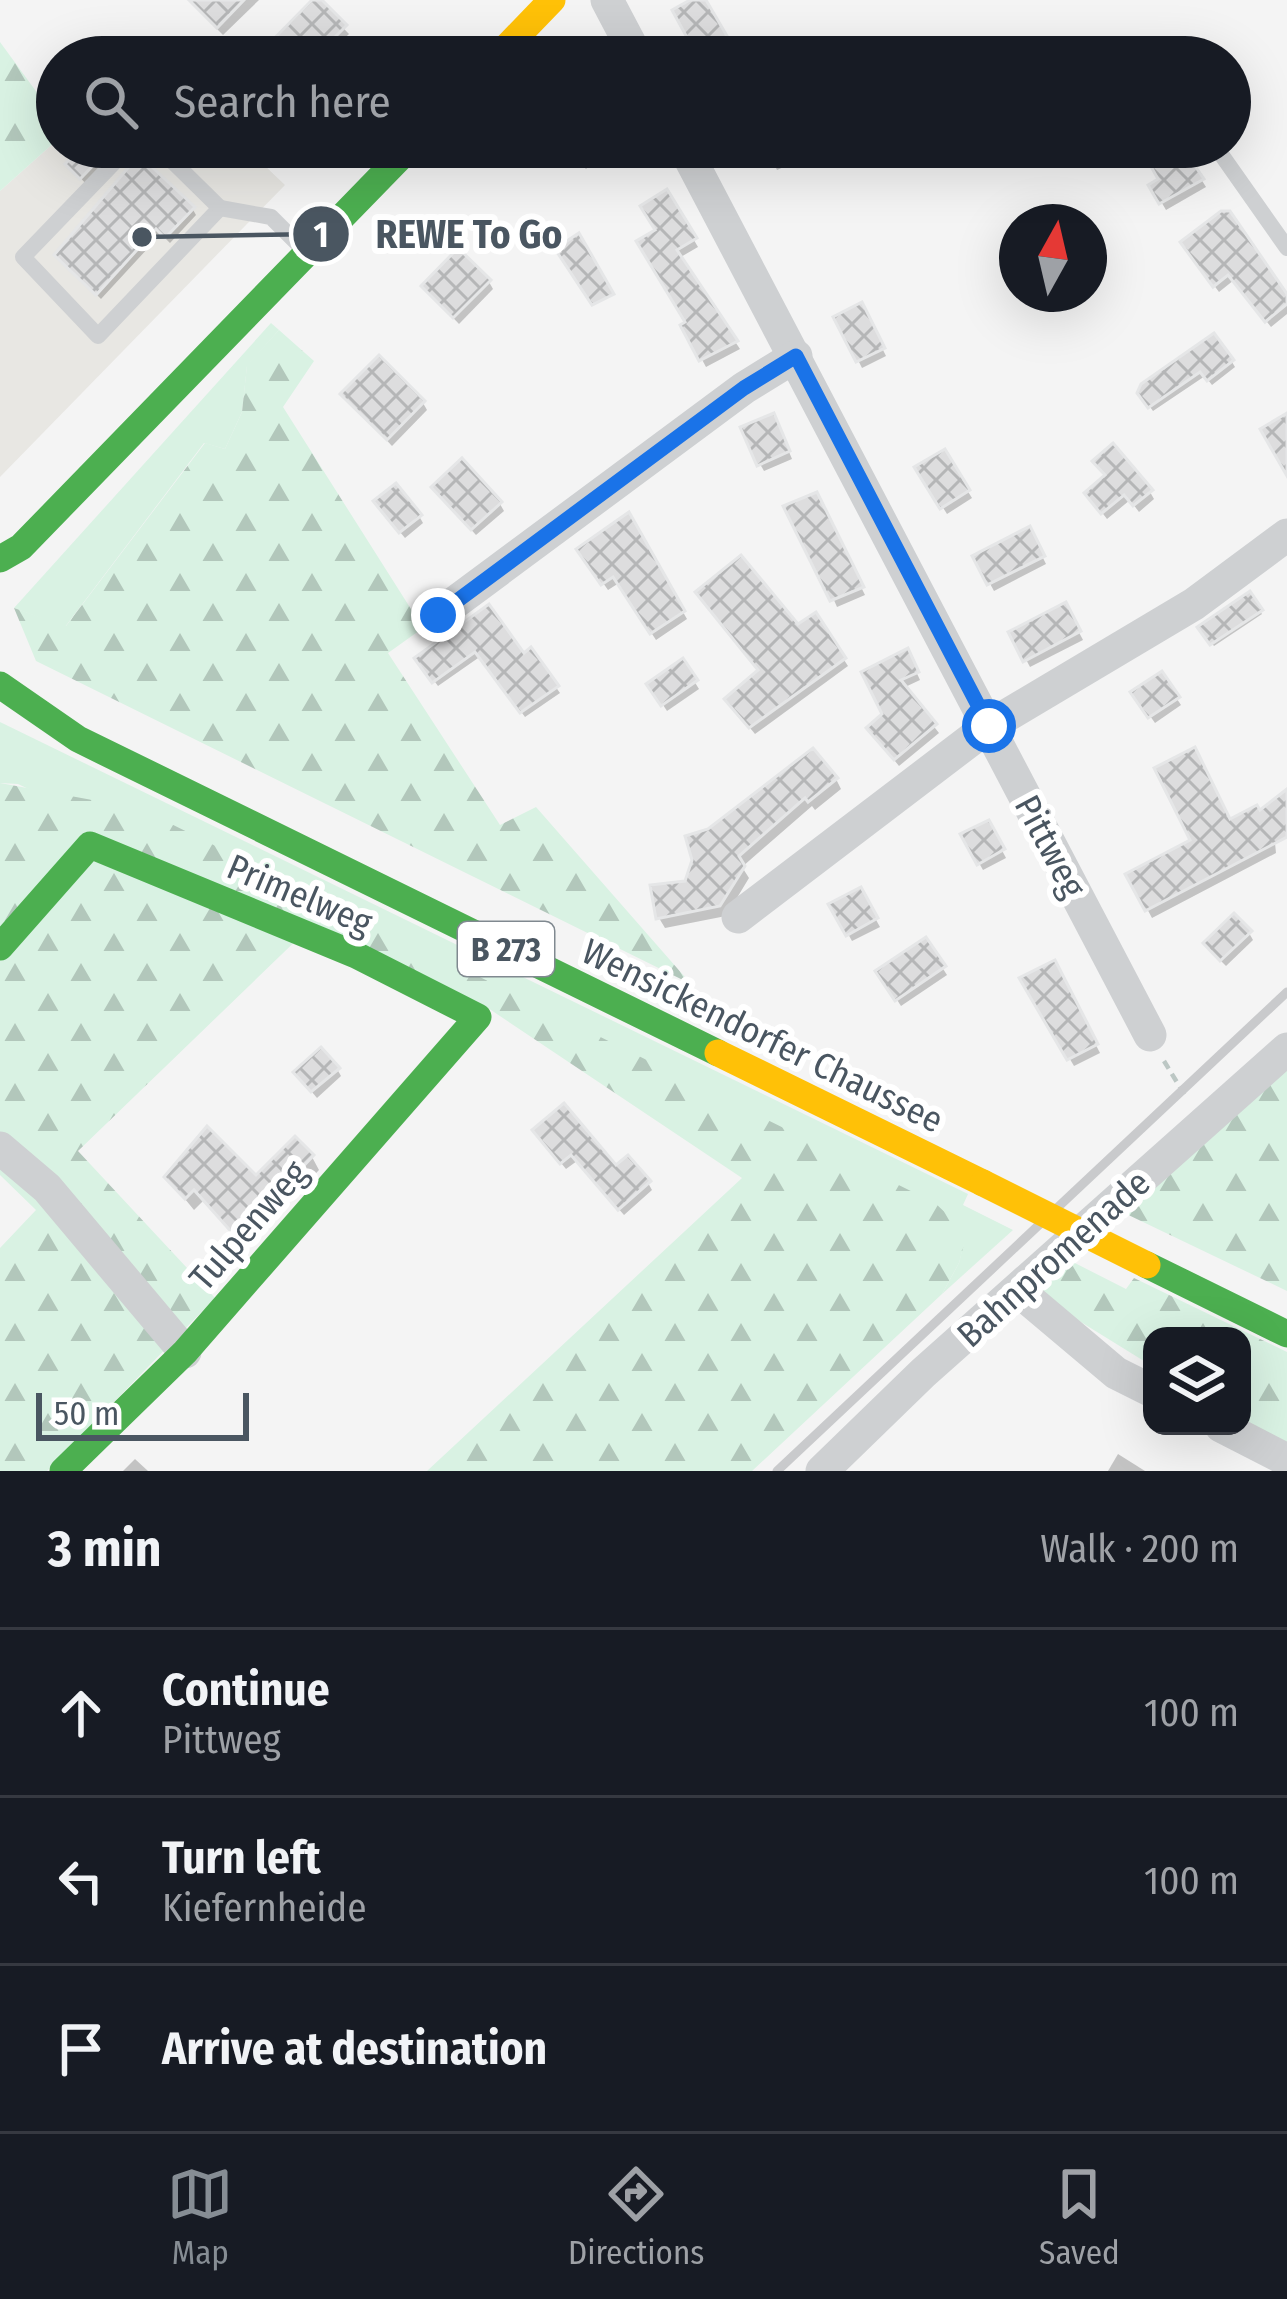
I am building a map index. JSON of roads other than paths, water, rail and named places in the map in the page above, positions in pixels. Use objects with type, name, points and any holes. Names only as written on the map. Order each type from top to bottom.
[{"type":"main road","points":[[517,36],[552,0]]},
{"type":"main road","points":[[0,588],[10,553],[390,168]]},
{"type":"main road","name":"Wensickendorfer Chaussee","points":[[0,685],[78,739],[1287,1334]]},
{"type":"main road","name":"Wensickendorfer Chaussee","points":[[0,715],[78,739]]},
{"type":"main road","name":"Primelweg","points":[[0,947],[90,845],[356,955],[478,1017]]},
{"type":"main road","name":"Tulpenweg","points":[[63,1471],[185,1352],[478,1017]]},
{"type":"street","points":[[607,0],[626,36]]},
{"type":"street","name":"Pittweg","points":[[695,168],[1150,1035]]},
{"type":"street","points":[[438,615],[744,388],[796,356]]},
{"type":"street","points":[[739,917],[817,852],[989,726],[1194,604],[1287,535]]},
{"type":"street","name":"Bahnpromenade","points":[[822,1471],[923,1373],[1287,1049]]},
{"type":"street","points":[[0,1148],[47,1188],[185,1352]]},
{"type":"street","points":[[1019,1292],[1116,1373],[1143,1386]]},
{"type":"street","points":[[1238,1435],[1287,1460]]},
{"type":"lane","points":[[116,168],[103,188],[23,257],[98,336],[220,208]]},
{"type":"lane","points":[[179,168],[220,208],[271,217],[307,254]]},
{"type":"lane","points":[[1231,168],[1287,248]]},
{"type":"railway","points":[[777,1471],[1287,992]]},
{"type":"place","name":"REWE To Go","points":[[142,237]]}]
